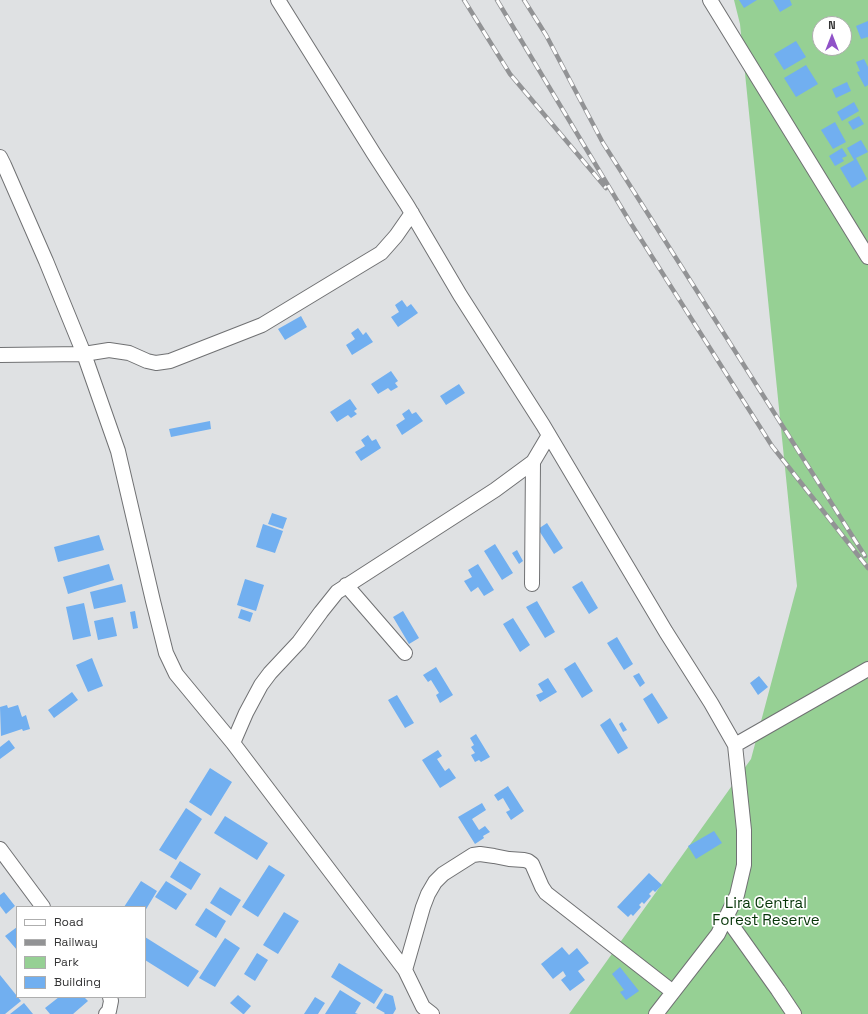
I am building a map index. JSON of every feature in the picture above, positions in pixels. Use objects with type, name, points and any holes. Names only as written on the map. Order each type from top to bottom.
[{"type":"street","points":[[278,0],[412,213],[460,295],[549,435],[735,745],[744,830],[744,865],[737,895],[718,934],[656,1014]]},
{"type":"street","points":[[710,0],[868,257]]},
{"type":"street","points":[[0,157],[43,254],[84,354],[118,451],[166,653],[176,674],[233,743],[405,970],[425,1012]]},
{"type":"street","points":[[0,355],[84,354],[108,350],[129,354],[147,361],[170,361],[262,325],[381,252],[396,236],[412,213]]},
{"type":"street","points":[[233,743],[246,713],[270,673],[299,642],[320,612],[337,592],[496,490],[533,462],[549,435]]},
{"type":"street","points":[[532,584],[533,462]]},
{"type":"street","points":[[346,585],[405,653]]},
{"type":"street","points":[[735,745],[868,669]]},
{"type":"street","points":[[0,849],[42,906]]},
{"type":"street","points":[[405,970],[423,908],[428,894],[435,882],[442,874],[472,855],[480,854],[528,861],[532,864],[546,893],[673,992]]},
{"type":"street","points":[[726,916],[794,1014]]},
{"type":"street","points":[[106,1014],[111,1001],[110,998]]},
{"type":"green space","name":"Lira Central Forest Reserve","points":[[734,0],[868,0],[868,1014],[569,1014],[751,759],[797,586],[740,24]]},
{"type":"building","points":[[739,0],[757,0],[744,8]]},
{"type":"building","points":[[773,0],[790,0],[792,5],[780,12]]},
{"type":"building","points":[[868,21],[868,37],[861,39],[856,26]]},
{"type":"building","points":[[796,41],[806,57],[784,70],[774,54]]},
{"type":"building","points":[[864,59],[868,67],[868,85],[865,87],[857,72],[860,71],[856,62]]},
{"type":"building","points":[[806,65],[818,84],[796,97],[784,78]]},
{"type":"building","points":[[847,82],[851,91],[836,98],[832,89]]},
{"type":"building","points":[[854,102],[859,111],[842,121],[837,112]]},
{"type":"building","points":[[859,116],[864,124],[853,130],[848,122]]},
{"type":"building","points":[[835,122],[846,142],[833,149],[821,130]]},
{"type":"building","points":[[861,140],[868,152],[856,158],[867,179],[852,188],[840,168],[854,160],[847,148]]},
{"type":"building","points":[[842,148],[847,156],[842,158],[844,161],[835,166],[829,156]]},
{"type":"building","points":[[402,300],[407,307],[411,304],[418,313],[398,327],[391,317],[399,312],[395,305]]},
{"type":"building","points":[[301,316],[307,327],[285,340],[278,329]]},
{"type":"building","points":[[358,328],[363,335],[366,332],[373,342],[352,355],[346,345],[355,339],[351,333]]},
{"type":"building","points":[[391,371],[398,381],[395,383],[398,387],[391,391],[388,388],[378,394],[371,384]]},
{"type":"building","points":[[459,384],[465,393],[446,405],[440,396]]},
{"type":"building","points":[[350,399],[357,409],[354,411],[357,414],[351,418],[348,415],[337,422],[330,412]]},
{"type":"building","points":[[409,409],[412,414],[416,412],[423,421],[402,435],[396,425],[405,419],[402,414]]},
{"type":"building","points":[[210,421],[211,429],[171,437],[169,429]]},
{"type":"building","points":[[368,435],[372,441],[376,439],[381,448],[361,461],[355,452],[365,446],[361,440]]},
{"type":"building","points":[[272,513],[287,518],[283,529],[268,524]]},
{"type":"building","points":[[547,523],[563,548],[554,554],[538,529]]},
{"type":"building","points":[[263,524],[283,531],[275,553],[256,547]]},
{"type":"building","points":[[99,535],[104,550],[58,562],[54,547]]},
{"type":"building","points":[[495,544],[513,573],[502,580],[484,551]]},
{"type":"building","points":[[517,550],[523,561],[519,564],[512,553]]},
{"type":"building","points":[[109,564],[114,580],[68,594],[63,577]]},
{"type":"building","points":[[478,564],[494,590],[484,596],[478,587],[471,592],[464,581],[472,577],[468,570]]},
{"type":"building","points":[[245,579],[264,585],[256,611],[237,605]]},
{"type":"building","points":[[582,581],[598,608],[589,614],[572,587]]},
{"type":"building","points":[[122,584],[126,602],[94,609],[90,592]]},
{"type":"building","points":[[537,601],[555,632],[545,638],[526,607]]},
{"type":"building","points":[[84,603],[91,636],[73,640],[66,607]]},
{"type":"building","points":[[241,609],[253,613],[250,622],[238,618]]},
{"type":"building","points":[[135,611],[138,628],[133,629],[130,612]]},
{"type":"building","points":[[403,611],[419,638],[409,644],[393,617]]},
{"type":"building","points":[[113,617],[117,636],[98,640],[94,621]]},
{"type":"building","points":[[513,618],[530,645],[520,652],[503,624]]},
{"type":"building","points":[[617,637],[633,664],[624,670],[607,643]]},
{"type":"building","points":[[92,658],[103,686],[88,692],[76,665]]},
{"type":"building","points":[[575,662],[593,691],[582,698],[564,669]]},
{"type":"building","points":[[436,667],[453,695],[440,703],[436,695],[439,693],[431,680],[428,682],[423,675]]},
{"type":"building","points":[[639,673],[645,683],[640,687],[633,676]]},
{"type":"building","points":[[759,676],[768,687],[758,695],[750,683]]},
{"type":"building","points":[[548,678],[557,692],[540,702],[536,695],[543,692],[538,684]]},
{"type":"building","points":[[72,692],[78,700],[54,718],[48,710]]},
{"type":"building","points":[[652,693],[668,718],[658,724],[643,699]]},
{"type":"building","points":[[397,695],[414,723],[405,728],[388,700]]},
{"type":"building","points":[[7,705],[8,708],[18,705],[22,717],[26,715],[30,729],[23,731],[22,729],[1,736],[0,707]]},
{"type":"building","points":[[610,718],[628,748],[618,754],[600,725]]},
{"type":"building","points":[[622,722],[627,730],[623,732],[619,724]]},
{"type":"building","points":[[476,734],[490,757],[481,762],[479,760],[475,762],[471,755],[475,753],[471,747],[474,745],[470,738]]},
{"type":"building","points":[[9,740],[15,748],[0,759],[0,747]]},
{"type":"building","points":[[438,750],[442,756],[437,759],[445,771],[449,768],[456,778],[440,788],[422,760]]},
{"type":"building","points":[[210,768],[232,782],[211,816],[189,802]]},
{"type":"building","points":[[508,786],[524,811],[511,820],[506,812],[510,810],[503,798],[498,801],[494,795]]},
{"type":"building","points":[[482,803],[486,810],[472,819],[479,830],[485,826],[490,832],[483,836],[484,838],[475,844],[458,817]]},
{"type":"building","points":[[186,808],[202,819],[176,860],[159,850]]},
{"type":"building","points":[[225,816],[268,843],[257,860],[214,833]]},
{"type":"building","points":[[714,831],[722,843],[696,859],[688,846]]},
{"type":"building","points":[[180,861],[201,874],[191,890],[170,877]]},
{"type":"building","points":[[269,865],[285,875],[258,917],[242,907]]},
{"type":"building","points":[[649,873],[662,885],[655,892],[653,890],[649,894],[651,896],[644,904],[642,902],[639,905],[641,907],[633,916],[631,914],[628,917],[617,907]]},
{"type":"building","points":[[141,881],[157,891],[146,909],[146,906],[125,906]]},
{"type":"building","points":[[166,881],[187,894],[176,910],[155,897]]},
{"type":"building","points":[[220,887],[241,900],[231,916],[210,903]]},
{"type":"building","points":[[4,892],[15,906],[6,914],[0,906],[0,895]]},
{"type":"building","points":[[206,908],[226,921],[216,938],[195,925]]},
{"type":"building","points":[[284,912],[299,921],[278,954],[263,945]]},
{"type":"building","points":[[16,928],[16,949],[5,936]]},
{"type":"building","points":[[146,938],[199,971],[188,987],[146,961]]},
{"type":"building","points":[[225,938],[240,948],[215,987],[199,978]]},
{"type":"building","points":[[562,947],[569,955],[577,948],[589,963],[578,971],[585,980],[570,991],[561,980],[566,976],[563,971],[553,979],[541,964]]},
{"type":"building","points":[[257,953],[268,960],[255,981],[244,974]]},
{"type":"building","points":[[339,963],[383,990],[374,1004],[331,977]]},
{"type":"building","points":[[620,967],[639,991],[626,1000],[620,992],[624,990],[612,974]]},
{"type":"building","points":[[0,975],[16,995],[16,998],[19,998],[21,1001],[5,1014],[0,1014]]},
{"type":"building","points":[[340,990],[361,1003],[355,1013],[358,1014],[325,1014]]},
{"type":"building","points":[[385,993],[393,996],[396,1009],[393,1014],[384,1014],[385,1013],[376,1008]]},
{"type":"building","points":[[238,995],[251,1006],[244,1014],[230,1003]]},
{"type":"building","points":[[315,997],[325,1003],[318,1014],[304,1014]]},
{"type":"building","points":[[58,998],[85,998],[88,1001],[73,1014],[50,1014],[45,1008]]},
{"type":"building","points":[[24,1003],[33,1014],[10,1014]]},
{"type":"railway","points":[[464,0],[510,74],[606,188]]},
{"type":"railway","points":[[497,0],[630,222],[772,446],[868,568]]},
{"type":"railway","points":[[524,0],[546,35],[603,143],[865,556]]}]
